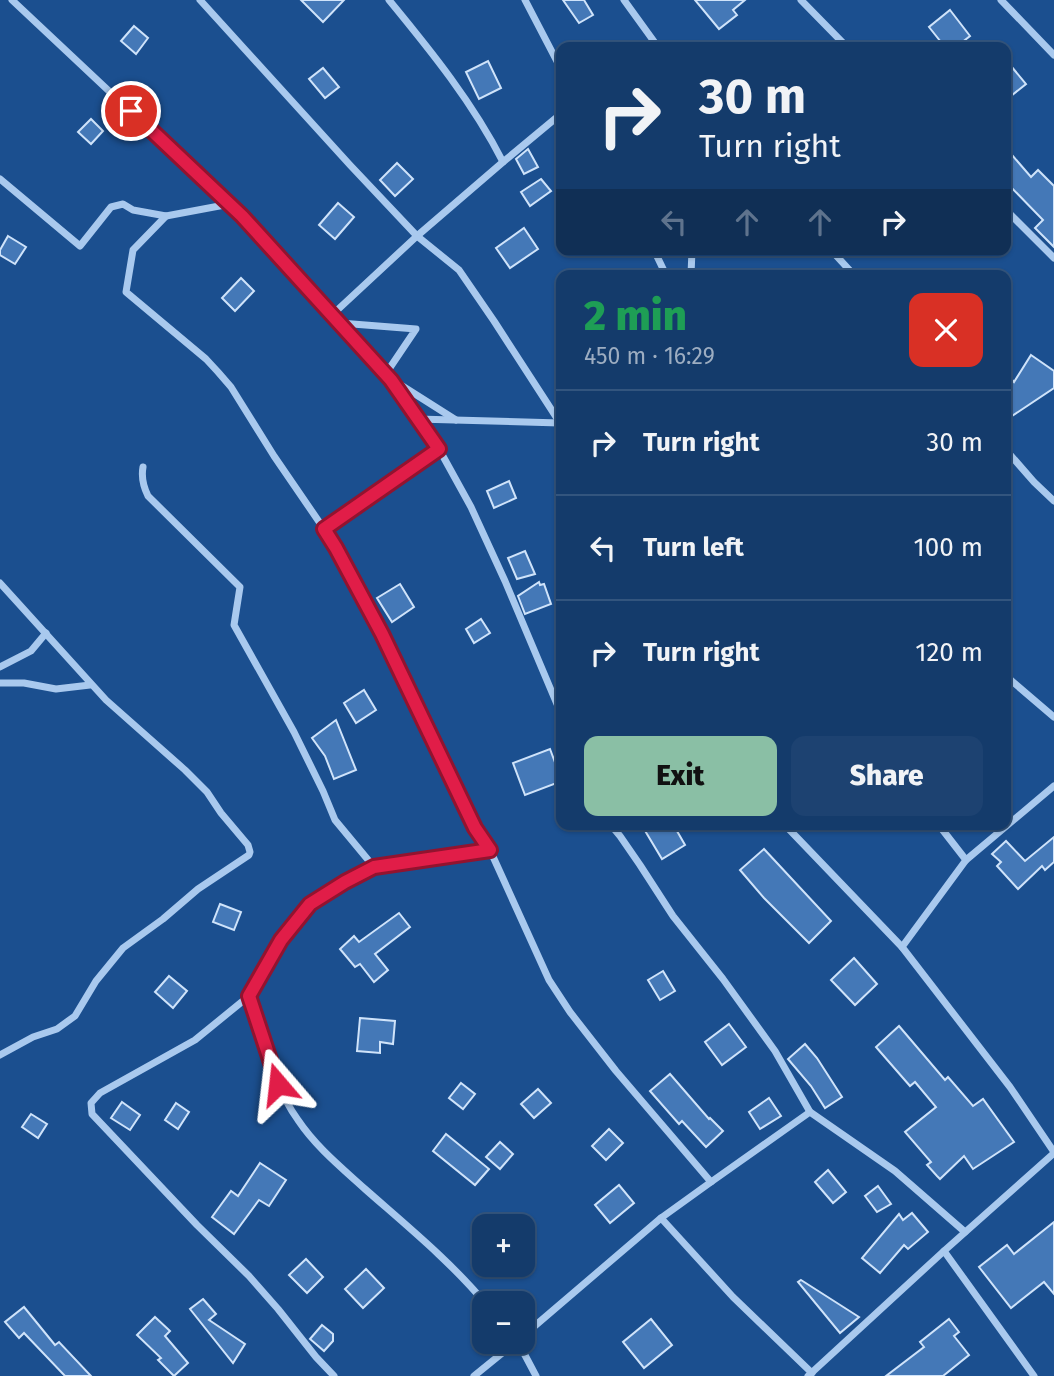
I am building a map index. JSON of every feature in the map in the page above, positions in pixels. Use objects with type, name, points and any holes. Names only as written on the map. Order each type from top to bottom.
[{"type":"street","points":[[12,0],[242,216],[386,375],[439,449],[471,507],[556,702]]},
{"type":"street","points":[[200,0],[417,236],[459,270],[556,416]]},
{"type":"street","points":[[389,0],[428,47],[487,131],[503,162]]},
{"type":"street","points":[[525,0],[556,59]]},
{"type":"street","points":[[624,0],[654,42]]},
{"type":"street","points":[[801,0],[842,42]]},
{"type":"street","points":[[1001,0],[1054,55]]},
{"type":"street","points":[[332,316],[417,236],[556,118]]},
{"type":"street","points":[[0,179],[79,246],[111,207],[123,204],[132,210],[166,216],[230,204]]},
{"type":"street","points":[[1011,215],[1054,258]]},
{"type":"street","points":[[166,216],[133,250],[127,292],[206,359],[231,387],[336,548],[382,634],[475,828],[490,850],[549,980],[616,1071],[711,1182]]},
{"type":"street","points":[[837,256],[849,270]]},
{"type":"street","points":[[339,323],[416,329],[386,375]]},
{"type":"street","points":[[386,375],[456,420]]},
{"type":"street","points":[[417,419],[556,424]]},
{"type":"street","points":[[324,529],[439,449]]},
{"type":"street","points":[[1011,456],[1054,501]]},
{"type":"street","points":[[142,467],[143,487],[148,496],[240,587],[234,625],[294,732],[335,820],[374,867]]},
{"type":"street","points":[[0,583],[47,633],[90,685],[208,792],[221,813],[248,845],[250,852],[123,948],[96,981],[75,1016],[57,1029],[33,1037],[0,1055]]},
{"type":"street","points":[[0,667],[31,652],[47,633]]},
{"type":"street","points":[[1011,680],[1054,717]]},
{"type":"street","points":[[0,683],[24,683],[56,689],[90,685]]},
{"type":"street","points":[[1011,822],[1054,786]]},
{"type":"street","points":[[615,830],[673,916],[775,1051],[810,1112],[894,1171],[965,1232]]},
{"type":"street","points":[[661,1218],[733,1297],[810,1374],[1054,1152],[1010,1087],[902,947],[790,830]]},
{"type":"street","points":[[943,830],[966,860]]},
{"type":"street","points":[[902,947],[966,860],[1002,830]]},
{"type":"street","points":[[334,1376],[249,1276],[92,1114],[91,1103],[100,1093],[195,1040],[249,996],[281,940],[310,904],[374,867],[490,850]]},
{"type":"street","points":[[249,996],[278,1084],[297,1120],[329,1157],[442,1258],[475,1291]]},
{"type":"street","points":[[535,1326],[661,1218],[810,1112]]},
{"type":"street","points":[[944,1251],[1034,1376]]},
{"type":"street","points":[[474,1376],[502,1354]]},
{"type":"street","points":[[524,1354],[536,1376]]},
{"type":"building","points":[[301,0],[344,0],[323,22]]},
{"type":"building","points":[[563,0],[584,0],[593,15],[579,23]]},
{"type":"building","points":[[695,0],[745,0],[733,10],[737,15],[719,29]]},
{"type":"building","points":[[950,10],[970,36],[962,42],[941,42],[929,27]]},
{"type":"building","points":[[134,26],[148,38],[136,54],[121,41]]},
{"type":"building","points":[[488,61],[501,88],[479,99],[466,72]]},
{"type":"building","points":[[1011,66],[1026,84],[1011,96]]},
{"type":"building","points":[[323,68],[339,87],[325,98],[309,79]]},
{"type":"building","points":[[91,119],[103,131],[91,144],[78,132]]},
{"type":"building","points":[[528,149],[538,167],[524,174],[516,159]]},
{"type":"building","points":[[1011,154],[1031,177],[1038,170],[1054,186],[1054,247],[1035,228],[1043,220],[1011,187]]},
{"type":"building","points":[[397,163],[413,179],[395,196],[380,180]]},
{"type":"building","points":[[541,179],[551,191],[530,206],[521,192]]},
{"type":"building","points":[[338,203],[354,217],[335,239],[319,225]]},
{"type":"building","points":[[524,228],[538,249],[510,268],[496,248]]},
{"type":"building","points":[[8,236],[26,247],[15,264],[0,255]]},
{"type":"building","points":[[241,278],[254,291],[235,311],[222,298]]},
{"type":"building","points":[[1031,355],[1054,371],[1054,388],[1011,417],[1011,379],[1014,382]]},
{"type":"building","points":[[509,481],[516,498],[494,508],[487,491]]},
{"type":"building","points":[[525,551],[535,574],[517,579],[508,558]]},
{"type":"building","points":[[539,582],[540,585],[544,584],[551,604],[525,614],[518,596]]},
{"type":"building","points":[[400,584],[414,607],[392,622],[377,598]]},
{"type":"building","points":[[481,619],[490,633],[474,643],[466,629]]},
{"type":"building","points":[[364,690],[376,710],[356,723],[344,703]]},
{"type":"building","points":[[336,720],[356,770],[334,779],[325,756],[312,738]]},
{"type":"building","points":[[550,749],[556,765],[556,783],[525,795],[513,763]]},
{"type":"building","points":[[645,830],[676,830],[685,845],[662,859]]},
{"type":"building","points":[[1054,837],[1054,862],[1045,870],[1042,866],[1018,889],[997,866],[1001,862],[992,854],[1006,841],[1025,861]]},
{"type":"building","points":[[764,849],[831,921],[809,943],[740,870]]},
{"type":"building","points":[[220,904],[241,912],[234,930],[213,922]]},
{"type":"building","points":[[399,913],[410,927],[375,954],[388,970],[374,982],[360,964],[355,967],[340,949],[354,936],[359,942]]},
{"type":"building","points":[[854,958],[877,984],[855,1005],[831,980]]},
{"type":"building","points":[[663,971],[675,991],[660,1000],[648,980]]},
{"type":"building","points":[[169,976],[187,991],[173,1008],[155,992]]},
{"type":"building","points":[[360,1018],[395,1021],[393,1044],[380,1042],[380,1053],[357,1051]]},
{"type":"building","points":[[729,1024],[746,1047],[722,1065],[705,1042]]},
{"type":"building","points":[[899,1026],[945,1080],[948,1077],[973,1106],[983,1099],[1014,1142],[973,1169],[964,1156],[940,1179],[937,1176],[927,1165],[931,1162],[905,1132],[936,1107],[915,1082],[910,1086],[876,1047]]},
{"type":"building","points":[[805,1044],[842,1097],[825,1108],[788,1059]]},
{"type":"building","points":[[670,1074],[723,1131],[706,1147],[682,1121],[679,1124],[650,1091]]},
{"type":"building","points":[[461,1083],[475,1094],[463,1109],[449,1098]]},
{"type":"building","points":[[538,1089],[551,1103],[534,1118],[521,1104]]},
{"type":"building","points":[[769,1098],[781,1116],[760,1129],[749,1112]]},
{"type":"building","points":[[122,1102],[140,1115],[130,1130],[111,1118]]},
{"type":"building","points":[[176,1103],[189,1112],[178,1129],[165,1120]]},
{"type":"building","points":[[31,1114],[47,1124],[38,1138],[22,1127]]},
{"type":"building","points":[[609,1129],[623,1143],[606,1160],[592,1146]]},
{"type":"building","points":[[446,1134],[489,1169],[475,1185],[433,1151]]},
{"type":"building","points":[[500,1142],[513,1154],[500,1169],[486,1157]]},
{"type":"building","points":[[260,1163],[286,1180],[269,1206],[259,1200],[234,1234],[212,1217],[231,1191],[238,1196]]},
{"type":"building","points":[[828,1170],[846,1192],[833,1203],[815,1182]]},
{"type":"building","points":[[619,1185],[634,1203],[610,1223],[595,1205]]},
{"type":"building","points":[[878,1186],[891,1204],[877,1212],[865,1196]]},
{"type":"building","points":[[912,1213],[928,1232],[908,1249],[904,1245],[880,1273],[862,1258],[899,1214],[903,1220]]},
{"type":"building","points":[[1054,1222],[1054,1294],[1044,1282],[1011,1308],[979,1267],[1007,1245],[1014,1254]]},
{"type":"building","points":[[306,1259],[323,1277],[307,1293],[289,1275]]},
{"type":"building","points":[[366,1269],[384,1288],[363,1308],[345,1289]]},
{"type":"building","points":[[801,1280],[859,1317],[840,1333],[798,1282]]},
{"type":"building","points":[[203,1299],[216,1314],[209,1320],[245,1344],[233,1363],[190,1309]]},
{"type":"building","points":[[24,1307],[55,1345],[59,1342],[91,1376],[65,1376],[24,1333],[19,1338],[5,1322]]},
{"type":"building","points":[[155,1317],[170,1331],[165,1336],[188,1363],[174,1376],[158,1360],[161,1358],[137,1335]]},
{"type":"building","points":[[651,1319],[672,1345],[644,1368],[623,1342]]},
{"type":"building","points":[[949,1319],[959,1332],[954,1336],[969,1355],[943,1376],[886,1376],[924,1347],[920,1342]]},
{"type":"building","points":[[322,1325],[333,1334],[333,1341],[324,1351],[310,1339]]},
{"type":"route","points":[[131,111],[242,216],[391,380],[439,449],[324,529],[382,634],[475,828],[490,850],[374,867],[310,904],[281,940],[249,996],[278,1084]]}]
